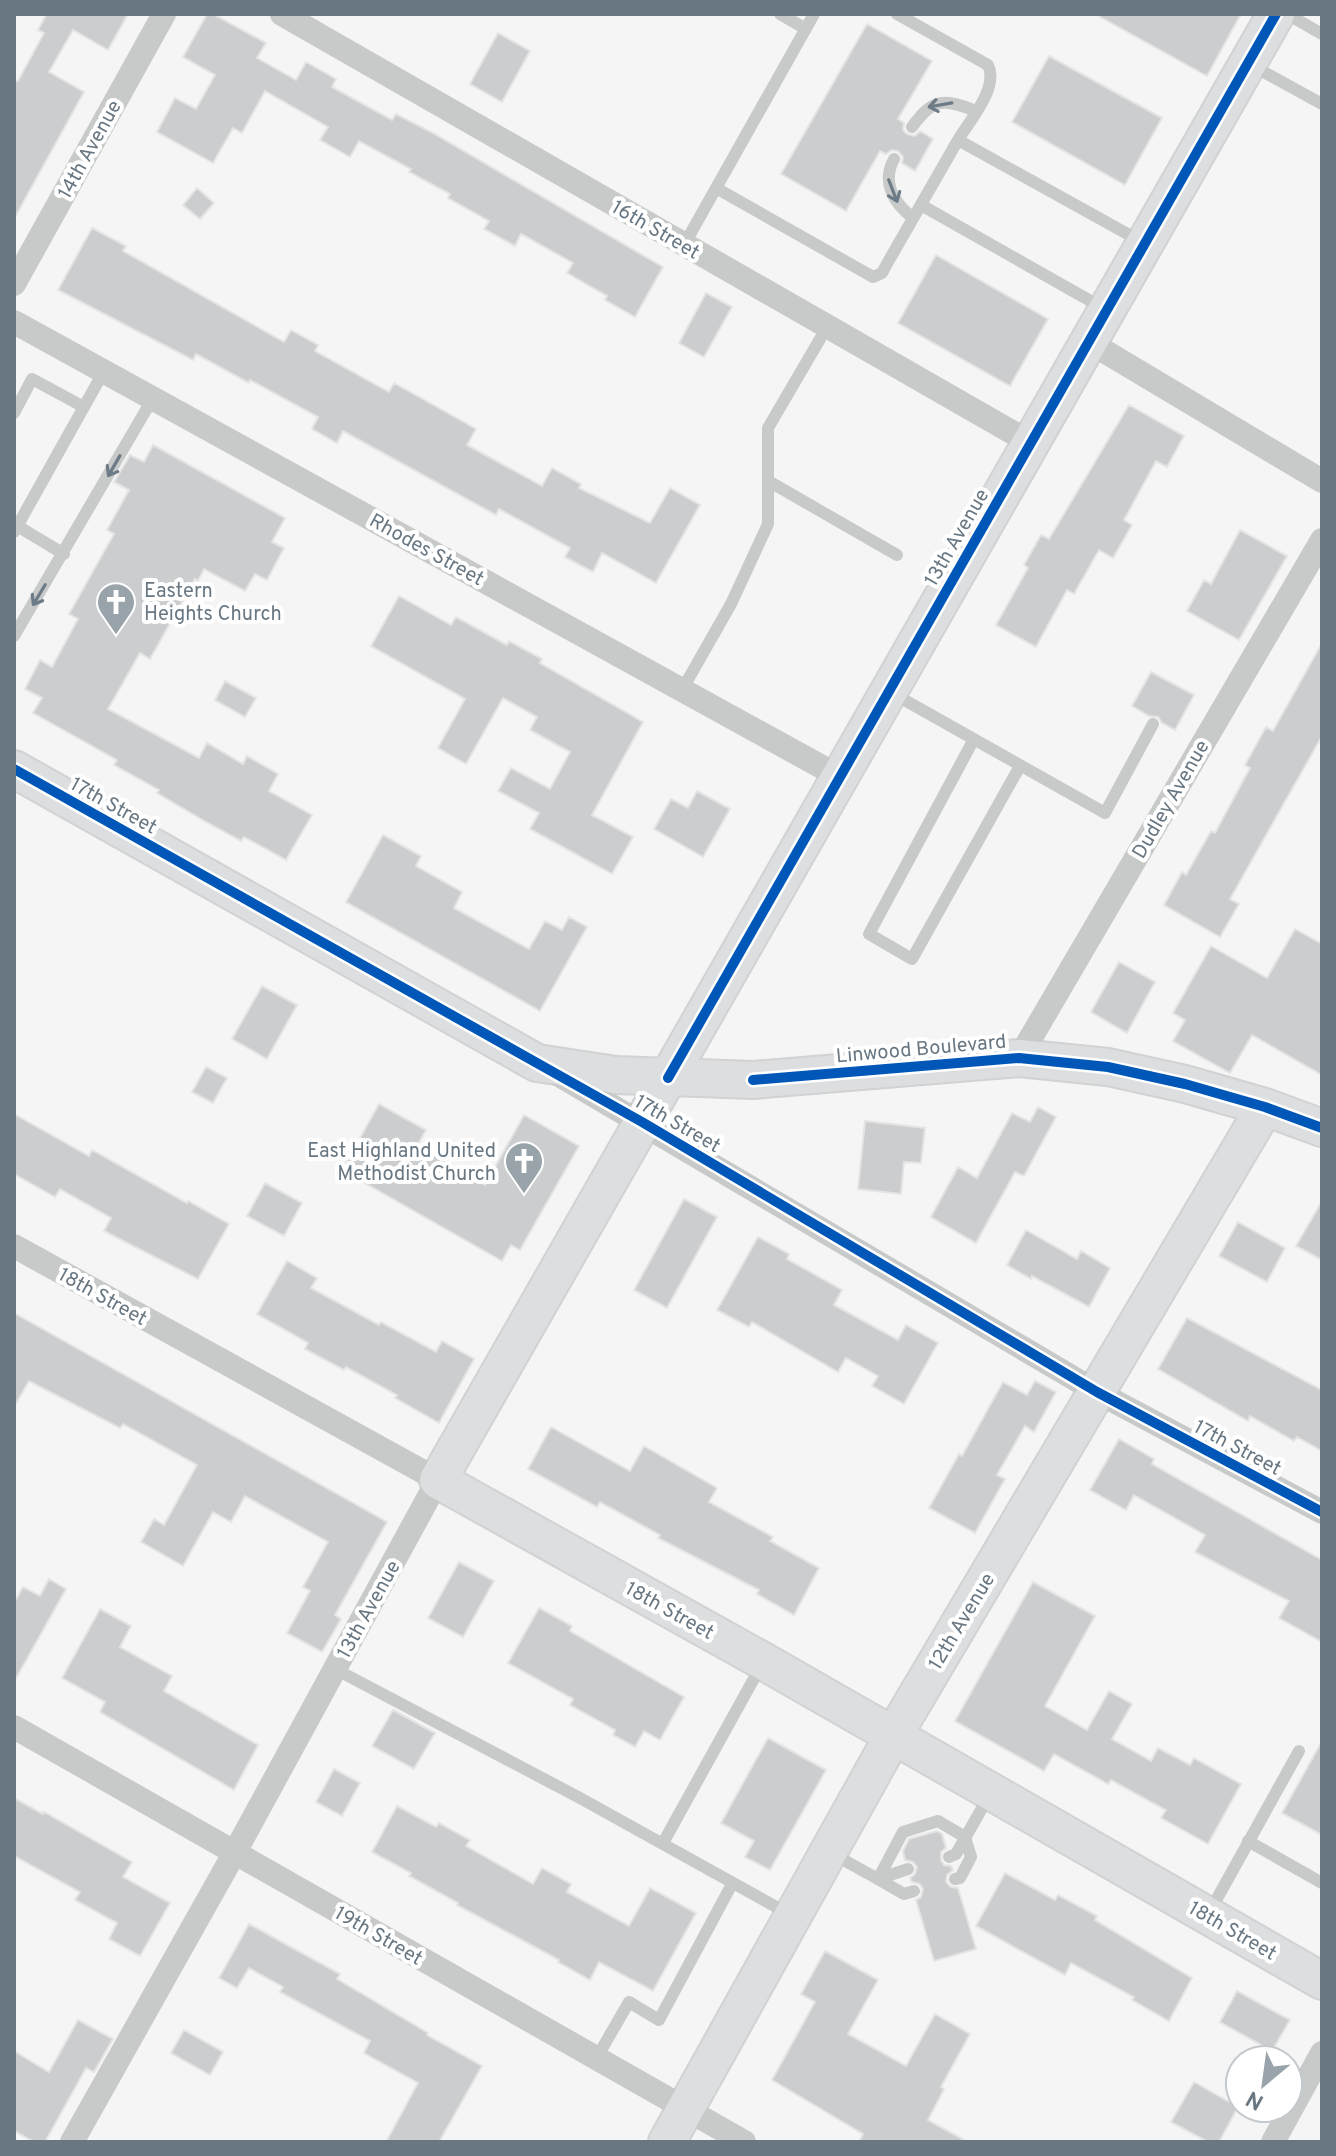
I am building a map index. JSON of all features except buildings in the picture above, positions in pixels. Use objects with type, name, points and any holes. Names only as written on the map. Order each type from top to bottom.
[{"type":"street","name":"14th Avenue","points":[[14,284],[164,14]]},
{"type":"street","name":"16th Street","points":[[282,14],[1031,443]]},
{"type":"street","name":"13th Avenue","points":[[72,2142],[438,1480],[1276,14]]},
{"type":"street","name":"Rhodes Street","points":[[14,322],[840,777]]},
{"type":"street","points":[[1089,342],[1322,481]]},
{"type":"street","name":"Dudley Avenue","points":[[1019,1058],[1322,540]]},
{"type":"street","name":"17th Street","points":[[14,769],[642,1122],[1097,1392],[1322,1512]]},
{"type":"street","name":"Linwood Boulevard","points":[[668,1078],[753,1080],[1019,1058],[1108,1067],[1185,1084],[1265,1107],[1322,1128]]},
{"type":"street","points":[[537,1063],[616,1075],[668,1078]]},
{"type":"street","name":"12th Avenue","points":[[667,2142],[893,1736],[1265,1107]]},
{"type":"street","name":"18th Street","points":[[14,1246],[763,1661],[1322,1981]]},
{"type":"street","name":"19th Street","points":[[14,1727],[744,2142]]},
{"type":"street","points":[[1273,2142],[1322,2053]]},
{"type":"lane","points":[[780,14],[806,29]]},
{"type":"lane","points":[[684,245],[814,14]]},
{"type":"lane","points":[[716,188],[873,277],[882,273],[990,87],[993,74],[988,65],[897,14]]},
{"type":"lane","points":[[1287,14],[1322,34]]},
{"type":"lane","points":[[1248,63],[1322,104]]},
{"type":"lane","points":[[912,127],[926,108],[941,103],[955,103],[976,111]]},
{"type":"lane","points":[[958,140],[1145,243]]},
{"type":"lane","points":[[894,159],[888,169],[893,198],[913,218]]},
{"type":"lane","points":[[921,205],[1107,310]]},
{"type":"lane","points":[[682,690],[731,604],[768,524],[768,428],[827,327]]},
{"type":"lane","points":[[64,554],[15,528],[104,371]]},
{"type":"lane","points":[[14,413],[32,379],[84,407]]},
{"type":"lane","points":[[14,636],[153,398]]},
{"type":"lane","points":[[770,482],[897,555]]},
{"type":"lane","points":[[889,691],[1105,813],[1153,724]]},
{"type":"lane","points":[[974,739],[902,871],[894,901],[869,934],[912,959],[943,894],[1020,766]]},
{"type":"lane","points":[[918,843],[932,850]]},
{"type":"lane","points":[[902,871],[916,878]]},
{"type":"lane","points":[[663,1843],[763,1661]]},
{"type":"lane","points":[[335,1669],[663,1843],[792,1916]]},
{"type":"lane","points":[[1207,1915],[1299,1751]]},
{"type":"lane","points":[[949,1857],[956,1854],[991,1792]]},
{"type":"lane","points":[[878,1879],[903,1832],[938,1821],[965,1837],[971,1857],[960,1878],[955,1879]]},
{"type":"lane","points":[[1248,1841],[1322,1883]]},
{"type":"lane","points":[[828,1851],[904,1894],[914,1891]]},
{"type":"lane","points":[[878,1879],[908,1869]]},
{"type":"lane","points":[[596,2059],[629,2002],[659,2020],[732,1884]]},
{"type":"cycle path","points":[[668,1078],[1276,14]]},
{"type":"cycle path","points":[[14,769],[642,1122],[1097,1392],[1322,1512]]},
{"type":"cycle path","points":[[753,1080],[1019,1058],[1108,1067],[1185,1084],[1265,1107],[1322,1128]]},
{"type":"place","name":"Eastern Heights Church","points":[[116,636]]},
{"type":"place","name":"East Highland United Methodist Church","points":[[524,1195]]}]
